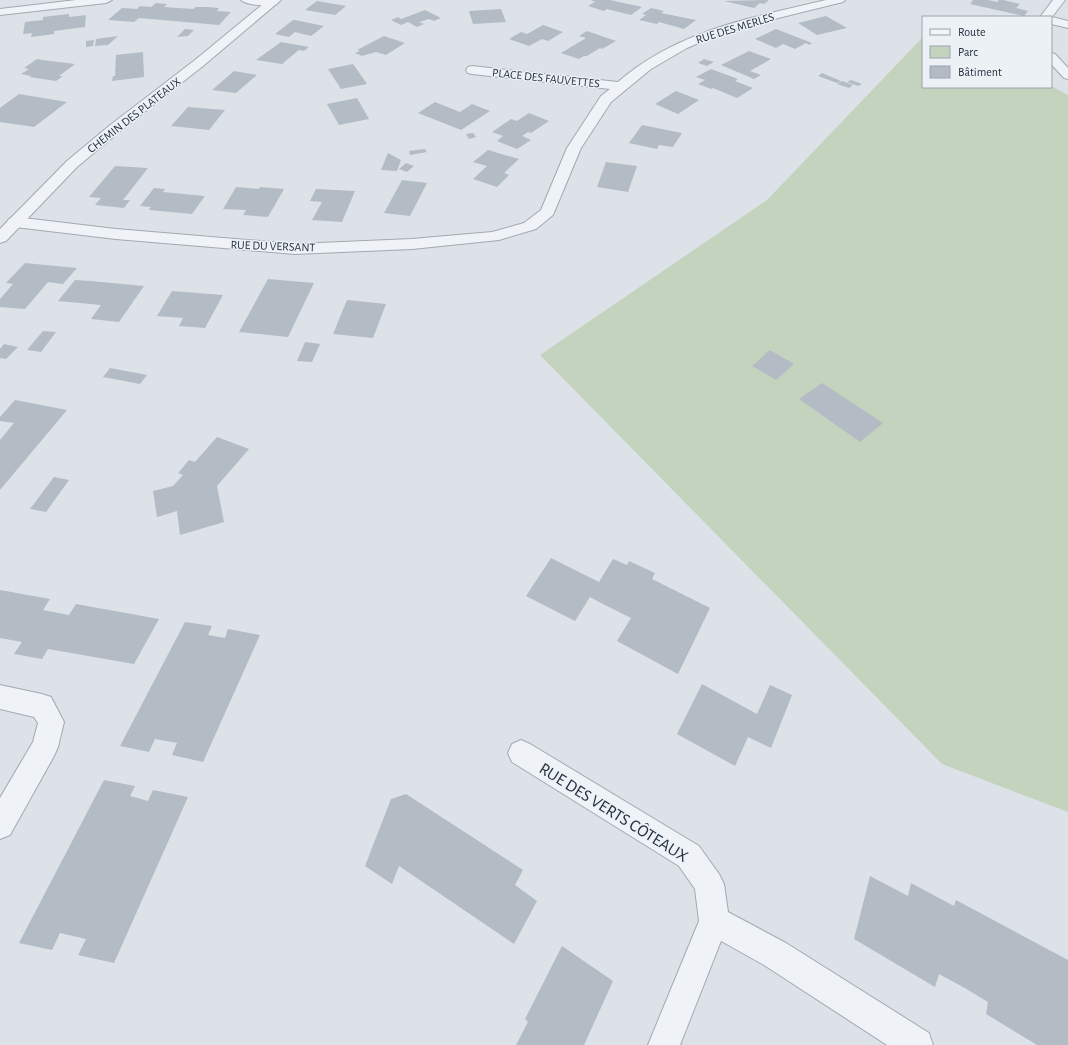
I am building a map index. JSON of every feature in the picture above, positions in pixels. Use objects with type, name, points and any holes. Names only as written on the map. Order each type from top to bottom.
[{"type":"street","points":[[0,12],[106,0]]},
{"type":"street","points":[[247,0],[273,1]]},
{"type":"street","name":"RUE DES MERLES","points":[[530,226],[548,212],[574,148],[606,99],[620,86],[647,66],[683,45],[730,27],[808,3],[839,0]]},
{"type":"street","points":[[1047,16],[1059,0]]},
{"type":"street","name":"CHEMIN DES PLATEAUX","points":[[0,238],[72,164],[119,125],[199,64],[273,1]]},
{"type":"street","points":[[1052,20],[1068,25]]},
{"type":"street","points":[[1052,58],[1068,75]]},
{"type":"street","name":"PLACE DES FAUVETTES","points":[[472,70],[620,86]]},
{"type":"street","name":"RUE DU VERSANT","points":[[15,222],[116,234],[295,249],[412,244],[493,237],[530,226]]},
{"type":"street","points":[[0,697],[42,706],[51,722],[45,747],[0,825]]},
{"type":"street","name":"RUE DES VERTS CÔTEAUX","points":[[521,753],[688,856],[709,884],[714,921],[664,1045]]},
{"type":"street","points":[[714,921],[775,954],[917,1045]]},
{"type":"green space","points":[[922,38],[922,88],[1052,88],[1052,87],[1068,95],[1068,812],[942,764],[540,355],[767,200]]},
{"type":"building","points":[[591,0],[610,0],[642,7],[631,15],[607,9],[604,11],[588,6],[595,2]]},
{"type":"building","points":[[769,0],[764,4],[760,3],[754,8],[724,1]]},
{"type":"building","points":[[973,0],[988,0],[997,2],[999,0],[1003,0],[1020,4],[1016,8],[1028,11],[1024,16],[970,4]]},
{"type":"building","points":[[317,1],[346,6],[335,15],[305,10]]},
{"type":"building","points":[[156,3],[167,4],[164,7],[193,9],[196,7],[208,7],[219,8],[217,11],[231,12],[219,25],[139,18],[134,22],[108,20],[122,8],[137,9],[140,6],[151,7]]},
{"type":"building","points":[[651,8],[664,11],[661,13],[696,20],[684,29],[659,22],[657,24],[639,20],[646,15],[642,14]]},
{"type":"building","points":[[501,9],[506,22],[473,24],[469,11]]},
{"type":"building","points":[[425,10],[441,18],[434,21],[429,19],[419,22],[424,24],[417,27],[408,22],[401,25],[391,20],[398,17],[401,19]]},
{"type":"building","points":[[69,14],[69,17],[86,15],[85,27],[54,31],[54,34],[31,37],[32,33],[23,34],[25,22],[43,20],[43,17]]},
{"type":"building","points":[[826,16],[847,28],[817,35],[798,23]]},
{"type":"building","points":[[293,20],[324,26],[311,36],[295,32],[289,37],[275,34]]},
{"type":"building","points":[[543,25],[563,32],[548,41],[542,39],[529,46],[509,39],[521,32],[527,34]]},
{"type":"building","points":[[185,29],[194,30],[188,36],[177,37]]},
{"type":"building","points":[[776,29],[812,43],[809,45],[806,43],[795,49],[783,44],[776,48],[755,39]]},
{"type":"building","points":[[587,31],[616,41],[579,59],[561,53],[586,38],[579,36]]},
{"type":"building","points":[[118,36],[108,45],[95,46],[96,39]]},
{"type":"building","points":[[384,36],[405,43],[386,55],[376,52],[362,56],[355,53],[360,51],[357,50]]},
{"type":"building","points":[[94,40],[93,46],[86,47],[86,41]]},
{"type":"building","points":[[281,42],[309,47],[304,51],[299,50],[282,64],[256,60]]},
{"type":"building","points":[[749,51],[771,59],[750,71],[761,75],[754,79],[721,65]]},
{"type":"building","points":[[143,52],[144,77],[112,81],[113,76],[115,76],[116,55]]},
{"type":"building","points":[[37,59],[75,64],[59,76],[63,76],[56,81],[29,77],[32,76],[21,74],[29,69],[24,68]]},
{"type":"building","points":[[704,59],[714,62],[707,66],[698,63]]},
{"type":"building","points":[[353,64],[367,84],[341,89],[328,69]]},
{"type":"building","points":[[711,69],[738,79],[735,81],[753,88],[737,98],[713,88],[711,89],[698,84],[705,80],[696,77]]},
{"type":"building","points":[[234,71],[257,75],[236,93],[212,90]]},
{"type":"building","points":[[822,73],[841,81],[837,83],[818,76]]},
{"type":"building","points":[[851,80],[862,84],[858,86],[847,82]]},
{"type":"building","points":[[842,81],[853,85],[849,88],[837,84]]},
{"type":"building","points":[[676,91],[699,100],[678,114],[655,104]]},
{"type":"building","points":[[19,94],[67,102],[34,127],[0,122],[0,108]]},
{"type":"building","points":[[357,98],[369,119],[339,125],[327,104]]},
{"type":"building","points":[[435,102],[460,112],[472,104],[490,111],[461,130],[418,113]]},
{"type":"building","points":[[188,107],[225,110],[209,130],[171,126]]},
{"type":"building","points":[[529,113],[549,121],[531,133],[528,132],[522,136],[531,140],[517,149],[497,141],[503,136],[492,132],[511,119],[517,121]]},
{"type":"building","points":[[642,125],[682,133],[673,147],[659,145],[657,149],[629,143]]},
{"type":"building","points":[[473,133],[476,137],[469,139],[466,134]]},
{"type":"building","points":[[425,149],[427,152],[410,155],[409,151]]},
{"type":"building","points":[[488,150],[519,159],[504,173],[509,175],[497,187],[473,179],[487,166],[473,162]]},
{"type":"building","points":[[388,153],[401,160],[397,171],[381,170]]},
{"type":"building","points":[[606,162],[637,166],[628,192],[597,187]]},
{"type":"building","points":[[406,163],[414,166],[407,172],[399,169]]},
{"type":"building","points":[[115,166],[148,168],[123,200],[130,200],[124,208],[95,205],[101,198],[89,197]]},
{"type":"building","points":[[402,180],[427,183],[410,216],[384,213]]},
{"type":"building","points":[[236,187],[284,189],[268,217],[243,215],[246,210],[223,209]]},
{"type":"building","points":[[154,188],[165,189],[163,192],[205,196],[192,214],[149,210],[151,207],[140,206]]},
{"type":"building","points":[[316,189],[355,191],[342,222],[312,220],[322,202],[310,201]]},
{"type":"building","points":[[25,263],[77,268],[63,284],[48,282],[25,309],[0,307],[0,299],[13,284],[6,283]]},
{"type":"building","points":[[268,279],[314,283],[288,337],[239,332]]},
{"type":"building","points":[[75,280],[144,286],[119,322],[91,319],[101,305],[58,301]]},
{"type":"building","points":[[172,291],[223,295],[205,328],[179,326],[183,318],[157,316]]},
{"type":"building","points":[[347,300],[386,304],[373,338],[333,334]]},
{"type":"building","points":[[43,331],[56,332],[41,352],[27,350]]},
{"type":"building","points":[[305,342],[320,344],[312,362],[297,361]]},
{"type":"building","points":[[4,344],[18,347],[6,359],[0,358],[0,349]]},
{"type":"building","points":[[770,350],[794,364],[776,380],[752,366]]},
{"type":"building","points":[[110,368],[147,375],[140,384],[103,377]]},
{"type":"building","points":[[822,383],[883,423],[860,442],[799,399]]},
{"type":"building","points":[[15,400],[67,410],[0,490],[0,440],[14,423],[0,421],[0,417]]},
{"type":"building","points":[[217,437],[249,449],[217,486],[224,522],[180,535],[177,511],[157,517],[153,491],[173,486],[183,475],[178,473],[189,460],[195,462]]},
{"type":"building","points":[[54,477],[69,480],[46,512],[30,509]]},
{"type":"building","points":[[551,558],[599,582],[613,559],[627,565],[629,561],[655,573],[652,579],[710,608],[678,674],[617,641],[631,618],[590,597],[575,621],[526,596]]},
{"type":"building","points":[[0,590],[50,599],[43,610],[69,615],[76,604],[159,619],[134,664],[48,649],[42,659],[14,654],[22,642],[0,638]]},
{"type":"building","points":[[185,622],[212,626],[208,635],[225,638],[228,629],[260,635],[203,762],[172,755],[177,743],[155,739],[149,752],[120,746]]},
{"type":"building","points":[[702,684],[757,714],[770,685],[792,695],[771,748],[748,737],[735,766],[677,734]]},
{"type":"building","points":[[104,780],[135,786],[130,796],[148,801],[153,790],[188,797],[114,963],[78,955],[86,939],[60,933],[52,950],[19,943]]},
{"type":"building","points":[[406,794],[523,870],[515,885],[537,901],[514,944],[399,866],[392,884],[365,866],[391,799]]},
{"type":"building","points":[[870,876],[908,896],[911,883],[954,906],[956,900],[1068,960],[1068,1045],[1037,1045],[986,1014],[988,1002],[963,987],[939,974],[935,987],[854,939]]},
{"type":"building","points":[[562,946],[613,981],[584,1045],[516,1045],[528,1022],[525,1019]]}]
